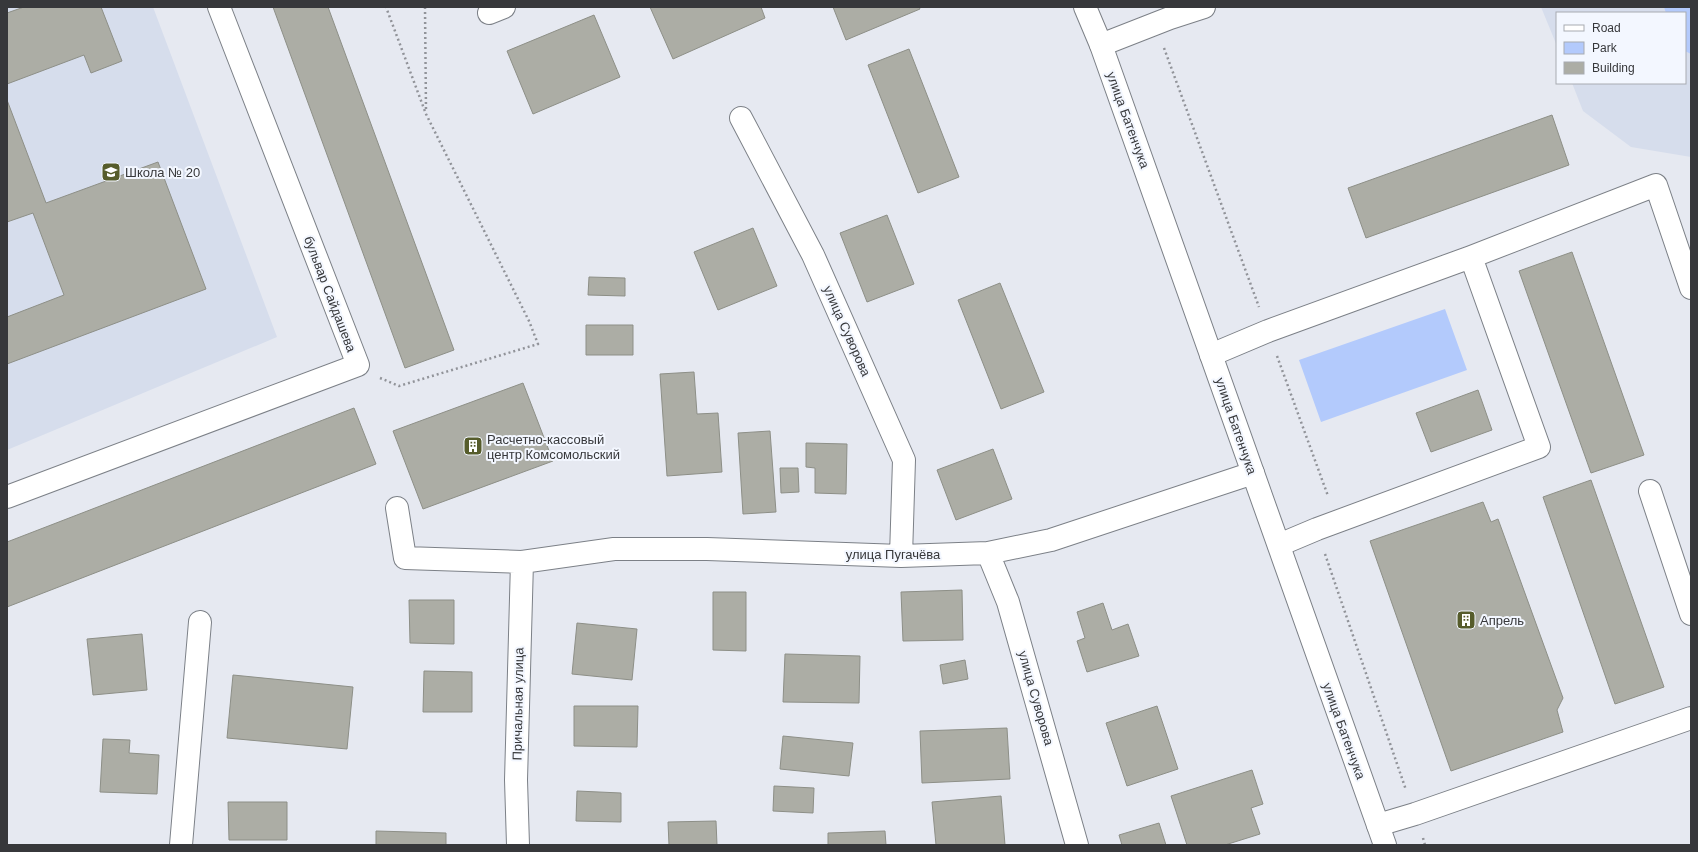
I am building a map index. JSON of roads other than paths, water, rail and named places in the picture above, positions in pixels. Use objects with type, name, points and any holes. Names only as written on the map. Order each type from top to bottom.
[{"type":"street","name":"бульвар Сайдашева","points":[[7,497],[358,365],[219,7]]},
{"type":"street","name":"улица Батенчука","points":[[1085,7],[1101,45],[1381,835]]},
{"type":"street","points":[[1101,45],[1170,18],[1204,7]]},
{"type":"street","name":"улица Суворова","points":[[741,118],[813,255],[904,460],[901,556]]},
{"type":"street","points":[[1211,355],[1268,331],[1471,256],[1656,185],[1691,288]]},
{"type":"street","points":[[1279,545],[1317,529],[1539,447],[1471,256]]},
{"type":"street","name":"улица Пугачёва","points":[[397,508],[405,558],[522,562],[614,549],[707,549],[901,556],[988,553],[1051,540],[1253,473]]},
{"type":"street","points":[[1650,491],[1691,614]]},
{"type":"street","name":"улица Суворова","points":[[988,553],[1008,602],[1077,845]]},
{"type":"street","name":"Причальная улица","points":[[518,845],[516,780],[522,562]]},
{"type":"street","points":[[180,845],[200,622]]},
{"type":"street","points":[[1381,835],[1414,814],[1691,718]]},
{"type":"place","name":"Школа № 20","points":[[111,172]]},
{"type":"place","name":"Расчетно-кассовый центр Комсомольский","points":[[473,446]]},
{"type":"place","name":"Апрель","points":[[1466,620]]}]
